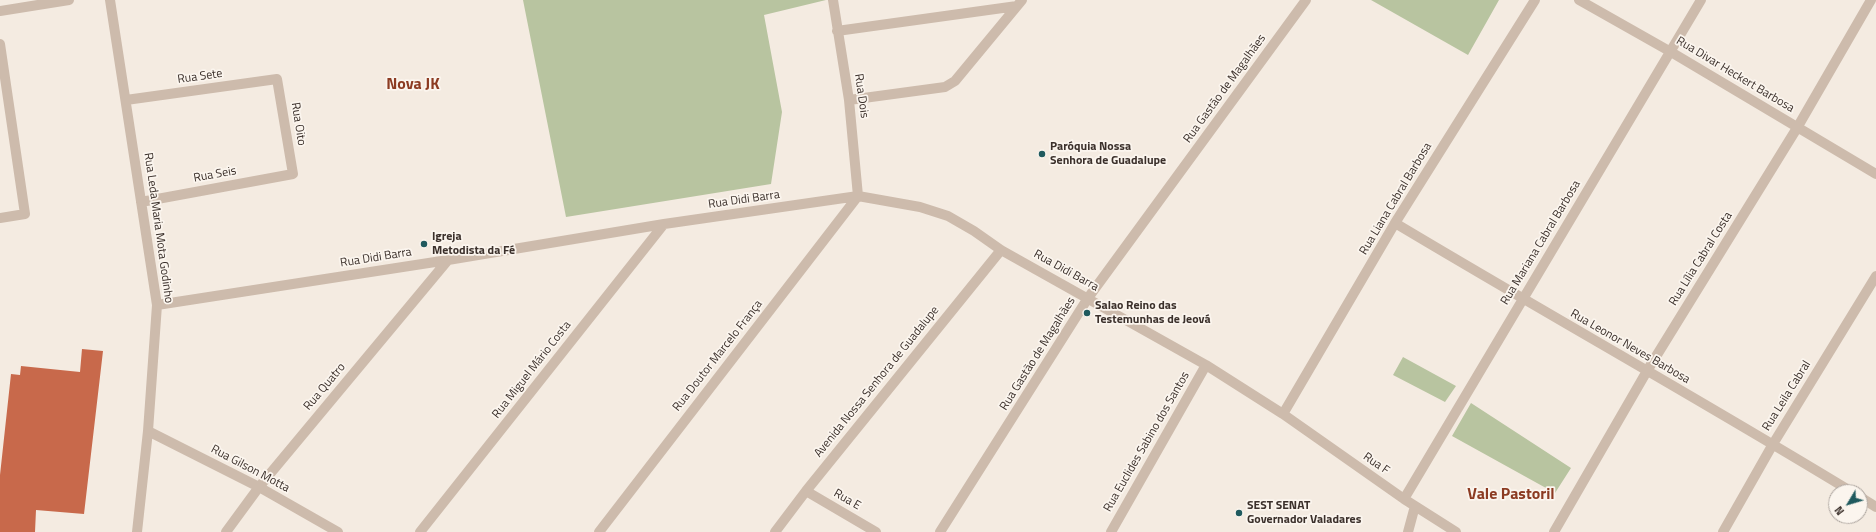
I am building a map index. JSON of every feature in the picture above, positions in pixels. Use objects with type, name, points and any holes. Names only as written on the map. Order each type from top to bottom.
[{"type":"street","points":[[0,11],[64,0]]},
{"type":"street","name":"Rua Leda Maria Mota Godinho","points":[[110,0],[157,305],[148,431],[137,532]]},
{"type":"street","name":"Rua Dois","points":[[833,0],[849,100],[858,196]]},
{"type":"street","name":"Rua Gastão de Magalhães","points":[[940,532],[1088,298],[1306,0]]},
{"type":"street","name":"Rua Liana Cabral Barbosa","points":[[1283,414],[1395,223],[1534,0]]},
{"type":"street","name":"Rua Divar Heckert Barbosa","points":[[1579,0],[1671,52],[1876,174]]},
{"type":"street","name":"Rua Mariana Cabral Barbosa","points":[[1404,499],[1701,0]]},
{"type":"street","name":"Rua Lília Cabral Costa","points":[[1554,532],[1646,371],[1797,128],[1871,0]]},
{"type":"street","points":[[837,31],[1019,3]]},
{"type":"street","points":[[849,100],[945,87],[955,81],[1019,3]]},
{"type":"street","points":[[0,44],[25,214],[0,218]]},
{"type":"street","name":"Rua Sete","points":[[126,100],[277,79]]},
{"type":"street","name":"Rua Oito","points":[[277,79],[293,174]]},
{"type":"street","name":"Rua Seis","points":[[142,202],[293,174]]},
{"type":"street","name":"Rua Didi Barra","points":[[157,305],[448,260],[664,224],[858,196],[920,207],[948,216],[974,231],[1001,250],[1206,365],[1283,414]]},
{"type":"street","name":"Rua Doutor Marcelo França","points":[[599,532],[858,196]]},
{"type":"street","name":"Rua Leonor Neves Barbosa","points":[[1395,223],[1839,484]]},
{"type":"street","name":"Rua Miguel Mário Costa","points":[[420,532],[664,224]]},
{"type":"street","name":"Avenida Nossa Senhora de Guadalupe","points":[[775,532],[806,491],[1001,250]]},
{"type":"street","name":"Rua Quatro","points":[[226,532],[259,487],[448,260]]},
{"type":"street","name":"Rua Leila Cabral","points":[[1723,532],[1773,444],[1876,276]]},
{"type":"street","name":"Rua Euclides Sabino dos Santos","points":[[1111,532],[1206,365]]},
{"type":"street","name":"Rua F","points":[[1283,414],[1404,499],[1456,532]]},
{"type":"street","name":"Rua Gilson Motta","points":[[148,431],[259,487],[338,532]]},
{"type":"street","name":"Rua E","points":[[806,491],[876,532]]},
{"type":"street","points":[[1408,532],[1415,506]]},
{"type":"green space","points":[[523,0],[826,0],[764,15],[782,112],[771,184],[566,217]]},
{"type":"green space","points":[[1371,0],[1499,0],[1468,55]]},
{"type":"green space","points":[[1403,357],[1456,386],[1445,402],[1393,375]]},
{"type":"green space","points":[[1471,403],[1571,468],[1555,493],[1452,436]]},
{"type":"building","points":[[82,349],[103,351],[84,514],[36,510],[35,532],[0,532],[0,475],[11,374],[20,375],[21,366],[80,372]]},
{"type":"place","name":"Paróquia Nossa Senhora de Guadalupe","points":[[1042,154]]},
{"type":"place","name":"Igreja Metodista da Fé","points":[[424,244]]},
{"type":"place","name":"Salao Reino das Testemunhas de Jeová","points":[[1087,313]]},
{"type":"place","name":"SEST SENAT Governador Valadares","points":[[1239,513]]},
{"type":"district","name":"Nova JK","points":[[413,85]]},
{"type":"district","name":"Vale Pastoril","points":[[1511,495]]}]
